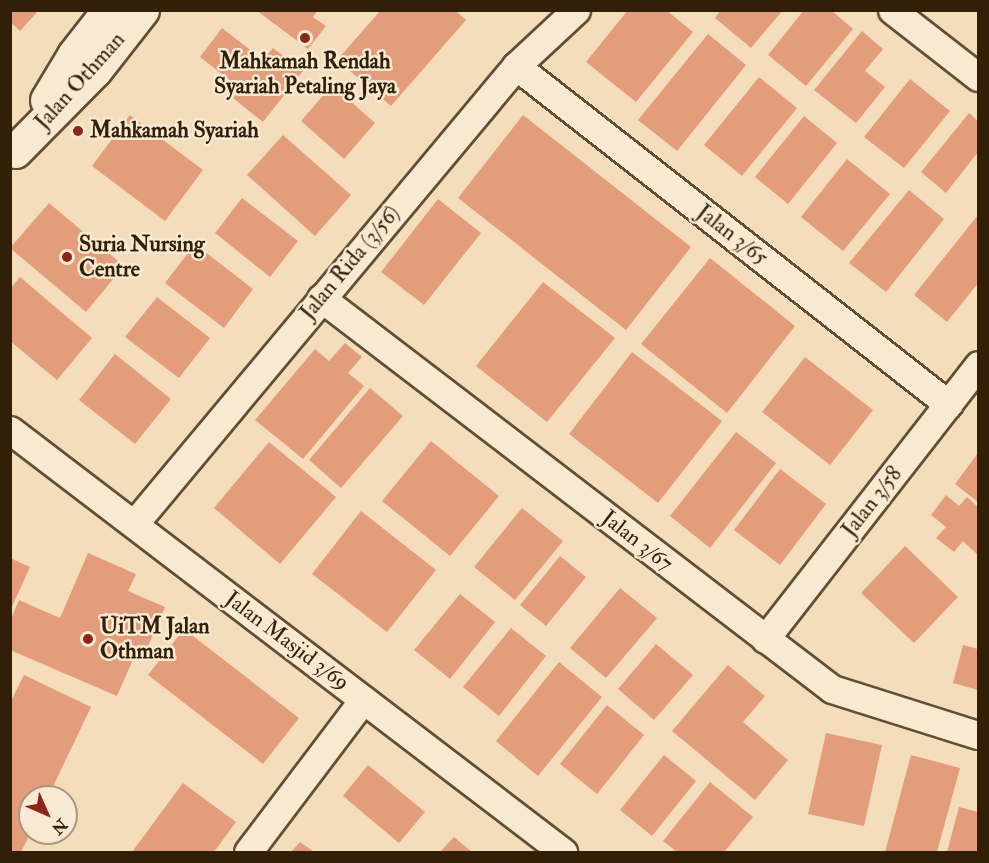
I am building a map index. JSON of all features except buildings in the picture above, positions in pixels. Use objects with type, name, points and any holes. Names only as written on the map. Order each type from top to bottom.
[{"type":"main road","name":"Jalan Othman","points":[[13,154],[74,55],[109,10]]},
{"type":"main road","name":"Jalan Othman","points":[[13,154],[95,70],[142,10]]},
{"type":"street","name":"Jalan Rida (3/56)","points":[[134,524],[516,66],[576,10]]},
{"type":"street","points":[[892,10],[978,77]]},
{"type":"street","name":"Jalan 3/65","points":[[516,66],[948,404]]},
{"type":"street","name":"Jalan 3/67","points":[[321,298],[832,688],[978,735]]},
{"type":"street","name":"Jalan 3/58","points":[[765,639],[978,365]]},
{"type":"street","name":"Jalan Masjid 3/69","points":[[10,430],[563,852]]},
{"type":"street","points":[[248,852],[363,700]]},
{"type":"place","name":"Mahkamah Rendah Syariah Petaling Jaya","points":[[305,38]]},
{"type":"place","name":"Mahkamah Syariah","points":[[78,131]]},
{"type":"place","name":"Suria Nursing Centre","points":[[67,257]]},
{"type":"place","name":"UiTM Jalan Othman","points":[[88,639]]}]
